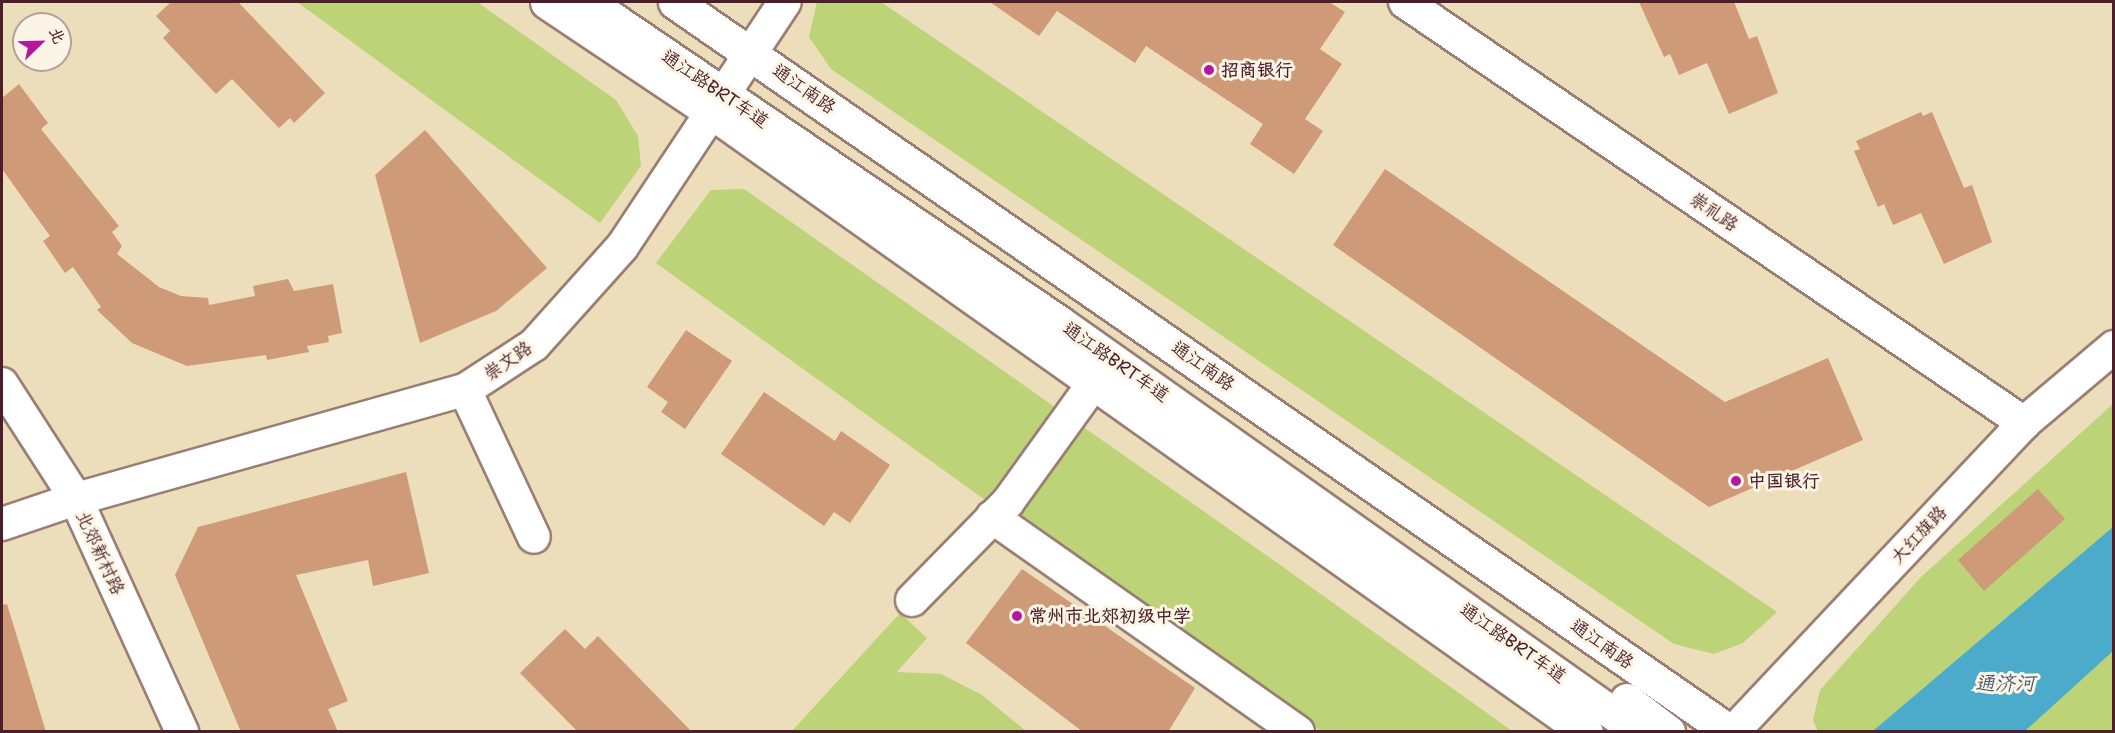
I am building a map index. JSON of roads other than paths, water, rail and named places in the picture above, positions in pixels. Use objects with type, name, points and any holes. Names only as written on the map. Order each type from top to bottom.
[{"type":"main road","points":[[547,2],[724,96],[1093,384],[1586,732]]},
{"type":"main road","name":"通江南路","points":[[675,2],[752,52],[1732,732]]},
{"type":"street","name":"通江路BRT车道","points":[[588,2],[1059,322],[1639,732]]},
{"type":"street","name":"通江路BRT车道","points":[[618,2],[724,96],[1669,732]]},
{"type":"street","name":"崇文路","points":[[2,524],[76,499],[465,390],[534,345],[622,247],[785,2]]},
{"type":"street","name":"崇礼路","points":[[1405,2],[2024,423]]},
{"type":"street","name":"大红旗路","points":[[1732,732],[2024,423],[2114,347]]},
{"type":"street","name":"北郊新村路","points":[[2,384],[76,499],[182,732]]},
{"type":"street","points":[[912,600],[992,517],[1093,384]]},
{"type":"street","points":[[465,390],[534,537]]},
{"type":"street","points":[[992,517],[1298,732]]},
{"type":"water","name":"通济河","points":[[2113,527],[2113,651],[2025,731],[1873,731]]},
{"type":"place","name":"招商银行","points":[[1209,70]]},
{"type":"place","name":"中国银行","points":[[1736,481]]},
{"type":"place","name":"常州市北郊初级中学","points":[[1017,616]]}]
